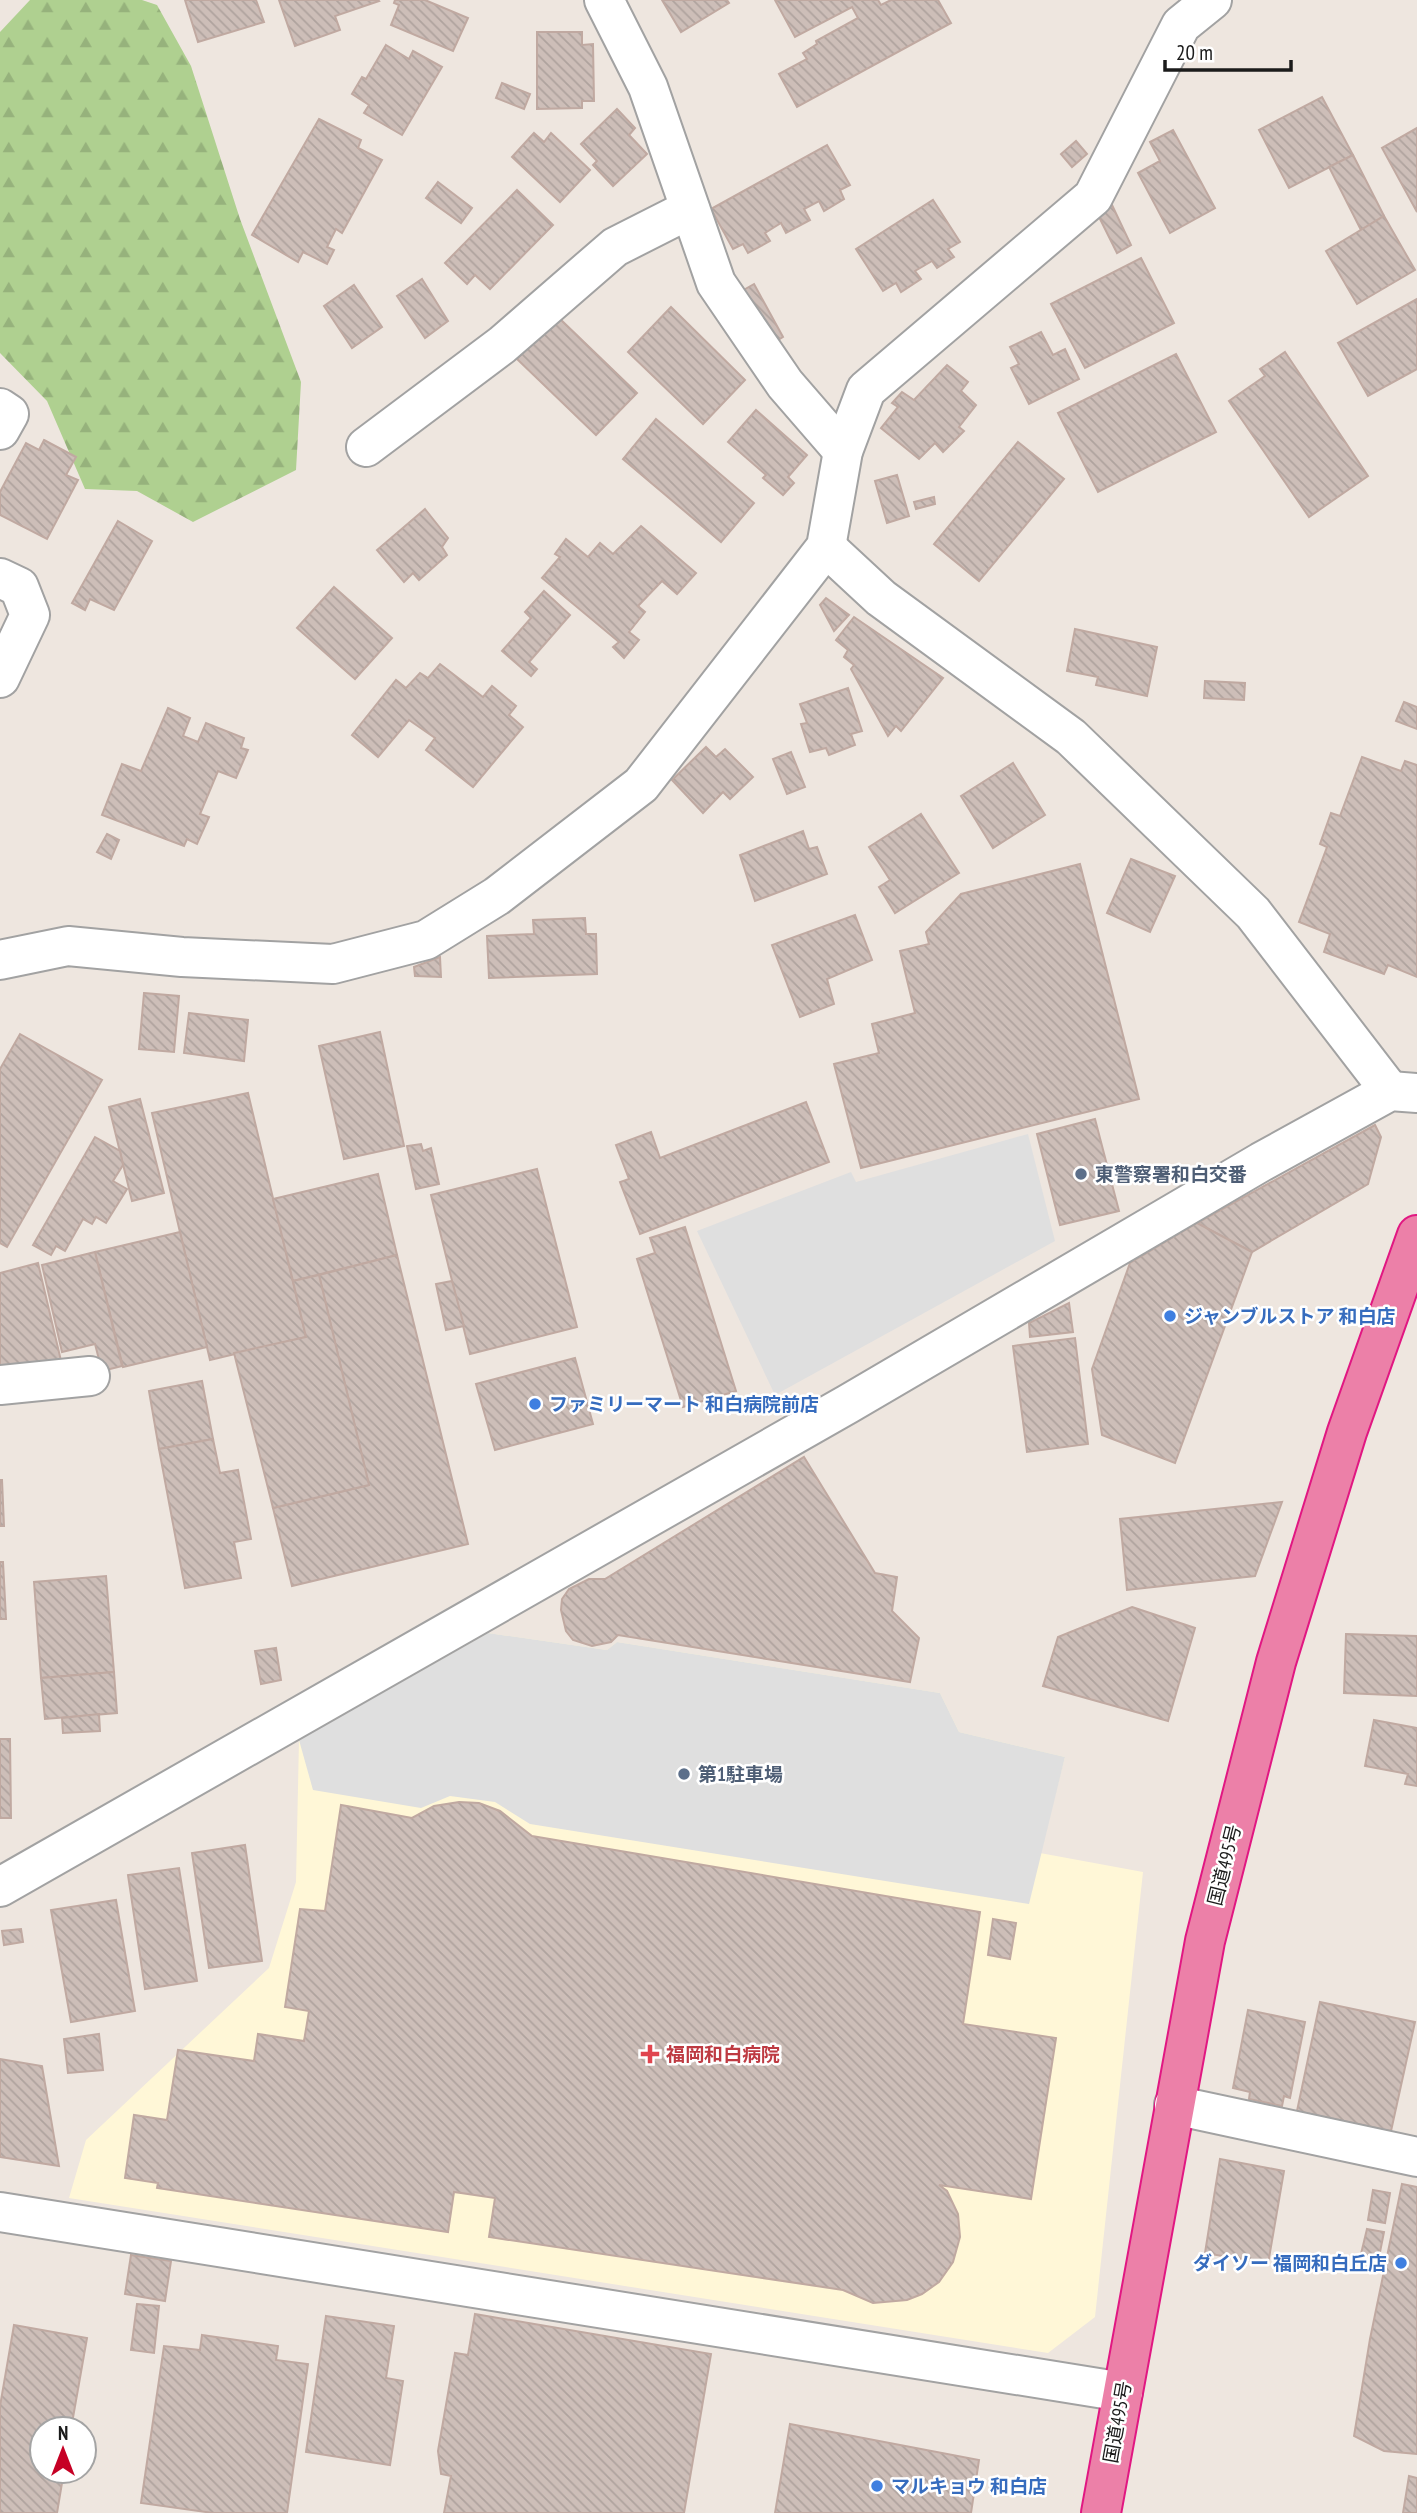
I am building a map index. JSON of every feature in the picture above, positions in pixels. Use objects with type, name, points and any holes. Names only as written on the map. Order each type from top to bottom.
[{"type":"highway","name":"国道495号","points":[[1101,2513],[1205,1941],[1276,1662],[1347,1433],[1417,1235]]},
{"type":"street","points":[[604,0],[648,87],[716,283],[785,384],[843,451]]},
{"type":"street","points":[[0,960],[68,946],[182,957],[333,964],[426,940],[497,896],[641,785],[826,547],[843,451],[866,390],[1093,197],[1181,25],[1212,0]]},
{"type":"street","points":[[366,447],[502,345],[615,247],[691,209]]},
{"type":"street","points":[[0,408],[9,414],[0,430]]},
{"type":"street","points":[[0,1887],[825,1418],[1261,1162],[1404,1092],[1252,913],[1080,746],[881,598],[826,547]]},
{"type":"street","points":[[0,578],[19,587],[30,615],[0,677]]},
{"type":"street","points":[[0,1385],[90,1376]]},
{"type":"street","points":[[1174,2105],[1417,2158]]},
{"type":"street","points":[[0,2212],[1123,2392]]},
{"type":"shaded area","points":[[1028,1134],[1055,1241],[775,1395],[697,1231],[851,1172],[856,1182]]},
{"type":"shaded area","name":"福岡和白病院","points":[[488,1633],[607,1650],[617,1642],[940,1693],[959,1732],[1065,1757],[1040,1853],[1143,1872],[1095,2317],[1048,2353],[69,2198],[86,2140],[269,1968],[296,1882],[299,1740]]},
{"type":"shaded area","name":"第1駐車場","points":[[488,1633],[607,1650],[617,1642],[940,1693],[959,1732],[1065,1757],[1029,1904],[530,1824],[495,1802],[450,1796],[421,1808],[313,1790],[299,1740]]},
{"type":"green space","points":[[30,0],[142,0],[157,5],[191,66],[240,219],[301,382],[296,470],[193,522],[137,491],[85,489],[47,401],[0,353],[0,32]]},
{"type":"building","points":[[185,0],[256,0],[264,22],[198,42]]},
{"type":"building","points":[[279,0],[379,1],[335,16],[340,30],[295,46]]},
{"type":"building","points":[[395,0],[425,0],[468,18],[453,51],[391,25],[399,5],[394,3]]},
{"type":"building","points":[[662,0],[727,0],[729,3],[681,32]]},
{"type":"building","points":[[775,0],[878,0],[881,5],[891,0],[938,0],[951,23],[797,107],[779,74],[807,59],[803,53],[817,44],[816,41],[858,18],[852,7],[795,37]]},
{"type":"building","points":[[537,32],[582,32],[582,45],[593,44],[594,101],[582,101],[582,108],[537,109]]},
{"type":"building","points":[[386,45],[409,59],[413,51],[442,67],[402,135],[364,113],[369,105],[352,94],[362,77],[366,79]]},
{"type":"building","points":[[502,83],[530,94],[524,109],[496,98]]},
{"type":"building","points":[[1322,97],[1353,155],[1289,188],[1259,130]]},
{"type":"building","points":[[617,109],[635,128],[629,135],[647,154],[613,186],[593,165],[597,161],[581,144]]},
{"type":"building","points":[[319,119],[361,140],[358,148],[382,160],[342,233],[336,229],[327,247],[334,250],[327,264],[303,252],[298,262],[252,235]]},
{"type":"building","points":[[1417,128],[1417,212],[1382,148]]},
{"type":"building","points":[[1173,130],[1215,208],[1170,233],[1138,173],[1160,161],[1150,142]]},
{"type":"building","points":[[534,133],[544,142],[551,133],[590,170],[560,202],[512,157]]},
{"type":"building","points":[[1076,141],[1087,154],[1072,167],[1061,154]]},
{"type":"building","points":[[827,145],[850,185],[840,190],[844,199],[824,211],[819,201],[804,209],[810,220],[786,233],[781,223],[765,233],[770,241],[748,253],[743,244],[733,249],[711,209]]},
{"type":"building","points":[[1353,155],[1384,216],[1361,230],[1329,167]]},
{"type":"building","points":[[438,182],[472,208],[461,223],[426,198]]},
{"type":"building","points":[[517,190],[553,225],[490,289],[475,275],[467,284],[445,263]]},
{"type":"building","points":[[933,200],[960,242],[948,249],[954,257],[937,268],[932,261],[915,271],[921,279],[901,292],[896,283],[883,291],[856,249]]},
{"type":"building","points":[[1112,205],[1131,245],[1117,253],[1097,213]]},
{"type":"building","points":[[1384,216],[1415,270],[1357,304],[1326,251]]},
{"type":"building","points":[[1141,258],[1174,323],[1085,368],[1051,304]]},
{"type":"building","points":[[422,279],[448,321],[425,338],[397,296]]},
{"type":"building","points":[[754,284],[783,337],[770,345],[740,292]]},
{"type":"building","points":[[354,285],[382,327],[352,348],[324,306]]},
{"type":"building","points":[[1417,299],[1417,369],[1368,396],[1338,343]]},
{"type":"building","points":[[671,307],[745,380],[703,424],[628,352]]},
{"type":"building","points":[[558,317],[637,393],[596,435],[517,359]]},
{"type":"building","points":[[1041,332],[1053,355],[1065,349],[1079,379],[1029,404],[1011,368],[1019,364],[1010,347]]},
{"type":"building","points":[[1285,352],[1368,476],[1309,517],[1229,401],[1265,376],[1260,369]]},
{"type":"building","points":[[1176,354],[1216,432],[1098,492],[1058,413]]},
{"type":"building","points":[[947,365],[968,382],[961,391],[976,405],[959,427],[964,431],[943,452],[935,443],[919,459],[881,428],[898,407],[892,403],[902,392],[914,400]]},
{"type":"building","points":[[756,410],[807,455],[788,477],[794,483],[783,495],[763,478],[766,475],[728,442]]},
{"type":"building","points":[[656,419],[754,503],[721,542],[623,459]]},
{"type":"building","points":[[44,440],[76,457],[66,475],[78,480],[47,539],[0,515],[0,492],[26,443],[39,450]]},
{"type":"building","points":[[1018,442],[1064,479],[979,581],[934,544]]},
{"type":"building","points":[[897,475],[909,516],[887,523],[875,481]]},
{"type":"building","points":[[934,497],[935,504],[916,509],[914,502]]},
{"type":"building","points":[[425,509],[448,538],[442,547],[447,555],[419,580],[413,573],[404,582],[377,550]]},
{"type":"building","points":[[118,521],[152,541],[114,610],[90,599],[85,610],[72,603]]},
{"type":"building","points":[[641,526],[696,573],[677,594],[662,581],[638,606],[645,612],[629,632],[639,640],[624,658],[613,647],[619,642],[542,578],[560,557],[555,554],[566,539],[588,557],[600,543],[613,554]]},
{"type":"building","points":[[334,587],[392,638],[355,679],[297,628]]},
{"type":"building","points":[[544,591],[570,615],[529,662],[537,669],[531,676],[502,651],[531,618],[525,612]]},
{"type":"building","points":[[826,598],[849,615],[834,631],[820,605]]},
{"type":"building","points":[[854,617],[943,678],[901,731],[896,726],[888,736],[851,669],[854,665],[844,657],[848,650],[836,640]]},
{"type":"building","points":[[1075,629],[1157,647],[1147,696],[1096,685],[1098,677],[1067,671]]},
{"type":"building","points":[[440,664],[483,697],[492,686],[516,706],[509,715],[523,727],[473,787],[426,750],[435,738],[409,720],[378,757],[352,735],[396,680],[406,688],[420,673],[428,678]]},
{"type":"building","points":[[1205,681],[1245,683],[1244,700],[1204,698]]},
{"type":"building","points":[[848,688],[862,731],[851,734],[855,745],[829,755],[826,748],[810,752],[801,724],[807,723],[800,704]]},
{"type":"building","points":[[1404,702],[1417,707],[1417,729],[1396,721]]},
{"type":"building","points":[[168,708],[190,718],[183,736],[198,742],[206,723],[244,738],[241,748],[248,750],[236,778],[218,771],[200,814],[209,817],[197,844],[187,839],[184,846],[102,815],[122,764],[141,771]]},
{"type":"building","points":[[706,747],[716,757],[725,749],[753,777],[730,799],[723,792],[703,813],[672,780]]},
{"type":"building","points":[[791,752],[805,787],[787,794],[773,759]]},
{"type":"building","points":[[1362,757],[1401,771],[1405,761],[1417,765],[1417,977],[1388,965],[1384,974],[1324,952],[1330,934],[1299,922],[1327,847],[1320,844],[1331,813],[1340,816]]},
{"type":"building","points":[[1013,763],[1045,815],[993,848],[961,796]]},
{"type":"building","points":[[921,814],[959,873],[895,913],[879,887],[890,880],[869,847]]},
{"type":"building","points":[[803,831],[809,849],[817,847],[827,874],[755,901],[740,855]]},
{"type":"building","points":[[107,834],[119,840],[111,859],[97,852]]},
{"type":"building","points":[[1131,859],[1175,876],[1150,932],[1107,913]]},
{"type":"building","points":[[1080,864],[1139,1099],[861,1168],[834,1064],[879,1053],[872,1024],[915,1013],[900,951],[929,944],[926,932],[961,894]]},
{"type":"building","points":[[855,915],[872,960],[827,979],[834,1004],[800,1017],[772,945]]},
{"type":"building","points":[[585,918],[586,934],[596,934],[597,974],[489,978],[487,936],[534,934],[533,920]]},
{"type":"building","points":[[440,957],[441,977],[415,976],[414,967]]},
{"type":"building","points":[[144,993],[179,996],[174,1052],[139,1049]]},
{"type":"building","points":[[189,1013],[248,1020],[244,1061],[184,1053]]},
{"type":"building","points":[[380,1032],[404,1146],[344,1159],[319,1046]]},
{"type":"building","points":[[20,1034],[102,1080],[7,1247],[0,1243],[0,1069]]},
{"type":"building","points":[[248,1093],[306,1337],[210,1360],[152,1113]]},
{"type":"building","points":[[140,1099],[164,1193],[132,1201],[109,1107]]},
{"type":"building","points":[[806,1102],[829,1162],[640,1234],[620,1182],[629,1179],[616,1145],[651,1132],[660,1158]]},
{"type":"building","points":[[1095,1119],[1119,1211],[1060,1225],[1037,1134]]},
{"type":"building","points":[[1375,1125],[1381,1137],[1368,1184],[1252,1252],[1197,1223]]},
{"type":"building","points":[[95,1137],[120,1151],[123,1165],[113,1181],[127,1189],[106,1223],[96,1217],[92,1224],[83,1219],[65,1251],[56,1246],[51,1255],[33,1245]]},
{"type":"building","points":[[421,1144],[423,1151],[431,1148],[439,1184],[416,1189],[407,1146]]},
{"type":"building","points":[[537,1169],[577,1327],[470,1354],[431,1195]]},
{"type":"building","points":[[378,1174],[397,1255],[293,1281],[273,1199]]},
{"type":"building","name":"ジャンブルストア 和白店","points":[[1197,1223],[1252,1252],[1175,1463],[1102,1435],[1092,1369],[1130,1263]]},
{"type":"building","points":[[685,1227],[736,1391],[683,1407],[637,1259],[655,1253],[650,1238]]},
{"type":"building","points":[[180,1232],[207,1347],[123,1367],[95,1252]]},
{"type":"building","points":[[95,1252],[122,1366],[102,1371],[95,1344],[62,1352],[42,1265]]},
{"type":"building","points":[[397,1255],[468,1544],[292,1586],[273,1508],[369,1485],[319,1275]]},
{"type":"building","points":[[38,1263],[62,1365],[0,1381],[0,1273]]},
{"type":"building","points":[[319,1275],[369,1485],[273,1508],[234,1353],[306,1337],[293,1281]]},
{"type":"building","points":[[452,1281],[464,1326],[446,1330],[436,1284]]},
{"type":"building","points":[[1069,1303],[1073,1332],[1030,1337],[1029,1323]]},
{"type":"building","points":[[1075,1338],[1088,1444],[1027,1452],[1013,1346]]},
{"type":"building","name":"ファミリーマート 和白病院前店","points":[[575,1358],[593,1424],[495,1450],[476,1384]]},
{"type":"building","points":[[202,1381],[213,1439],[159,1449],[149,1391]]},
{"type":"building","points":[[213,1439],[220,1473],[238,1470],[251,1539],[234,1542],[241,1578],[185,1588],[159,1449]]},
{"type":"building","points":[[804,1457],[875,1573],[897,1577],[892,1611],[919,1638],[910,1682],[618,1635],[611,1642],[592,1646],[573,1640],[566,1631],[561,1610],[562,1599],[569,1589],[589,1579],[605,1579]]},
{"type":"building","points":[[2,1480],[4,1526],[0,1526]]},
{"type":"building","points":[[1282,1502],[1255,1576],[1127,1590],[1120,1519]]},
{"type":"building","points":[[0,1562],[3,1562],[6,1619],[0,1619]]},
{"type":"building","points":[[106,1576],[114,1672],[41,1678],[34,1582]]},
{"type":"building","points":[[1132,1607],[1195,1628],[1168,1721],[1043,1686],[1058,1637]]},
{"type":"building","points":[[1346,1634],[1417,1636],[1417,1696],[1344,1693]]},
{"type":"building","points":[[276,1648],[281,1680],[261,1684],[255,1651]]},
{"type":"building","points":[[114,1672],[117,1713],[45,1719],[41,1678]]},
{"type":"building","points":[[99,1714],[100,1731],[63,1733],[62,1718]]},
{"type":"building","points":[[1374,1720],[1417,1728],[1417,1786],[1405,1784],[1408,1774],[1365,1766]]},
{"type":"building","points":[[0,1739],[10,1739],[11,1818],[0,1818]]},
{"type":"building","points":[[459,1802],[479,1803],[500,1811],[532,1836],[980,1912],[963,2024],[1056,2038],[1031,2199],[939,2185],[947,2191],[958,2214],[960,2237],[953,2262],[939,2282],[922,2294],[907,2300],[873,2303],[843,2290],[489,2237],[495,2198],[454,2192],[448,2232],[157,2188],[158,2183],[125,2178],[134,2115],[167,2120],[178,2050],[254,2061],[258,2034],[304,2041],[309,2011],[285,2007],[300,1909],[325,1911],[341,1805],[412,1818],[434,1806]]},
{"type":"building","points":[[245,1845],[262,1961],[209,1968],[192,1853]]},
{"type":"building","points":[[179,1868],[197,1981],[145,1989],[128,1875]]},
{"type":"building","points":[[116,1900],[135,2011],[71,2022],[51,1910]]},
{"type":"building","points":[[993,1919],[1016,1923],[1010,1959],[988,1955]]},
{"type":"building","points":[[21,1929],[23,1942],[4,1945],[2,1931]]},
{"type":"building","points":[[1320,2002],[1415,2022],[1391,2131],[1297,2111]]},
{"type":"building","points":[[1248,2010],[1305,2022],[1290,2098],[1284,2096],[1282,2106],[1249,2099],[1250,2092],[1233,2088]]},
{"type":"building","points":[[99,2034],[103,2070],[68,2073],[64,2039]]},
{"type":"building","points":[[0,2059],[42,2066],[59,2166],[0,2157]]},
{"type":"building","points":[[1220,2159],[1284,2171],[1268,2264],[1205,2253]]},
{"type":"building","name":"ダイソー 福岡和白丘店","points":[[1402,2184],[1417,2187],[1417,2454],[1384,2451],[1354,2436],[1370,2339]]},
{"type":"building","points":[[1373,2190],[1390,2193],[1385,2223],[1368,2220]]},
{"type":"building","points":[[1367,2229],[1384,2232],[1379,2257],[1361,2254]]},
{"type":"building","points":[[131,2255],[171,2261],[165,2301],[125,2294]]},
{"type":"building","points":[[137,2304],[159,2306],[154,2353],[131,2350]]},
{"type":"building","points":[[475,2314],[711,2354],[684,2513],[444,2513],[451,2476],[441,2474],[438,2451],[455,2353],[468,2355]]},
{"type":"building","points":[[326,2316],[394,2326],[386,2378],[403,2381],[390,2465],[306,2452]]},
{"type":"building","points":[[14,2325],[87,2338],[73,2415],[28,2415],[28,2485],[62,2485],[57,2513],[0,2513],[0,2406]]},
{"type":"building","points":[[202,2335],[278,2346],[276,2360],[308,2364],[287,2513],[213,2513],[141,2503],[164,2346],[200,2350]]},
{"type":"building","name":"マルキョウ 和白店","points":[[790,2424],[979,2460],[971,2513],[775,2513]]},
{"type":"building","points":[[1409,2476],[1417,2478],[1417,2513],[1403,2513]]},
{"type":"place","name":"東警察署和白交番","points":[[1081,1174]]},
{"type":"place","name":"ジャンブルストア 和白店","points":[[1170,1316]]},
{"type":"place","name":"ファミリーマート 和白病院前店","points":[[535,1404]]},
{"type":"place","name":"第1駐車場","points":[[684,1774]]},
{"type":"place","name":"福岡和白病院","points":[[650,2054]]},
{"type":"place","name":"ダイソー 福岡和白丘店","points":[[1401,2263]]},
{"type":"place","name":"マルキョウ 和白店","points":[[877,2486]]}]
